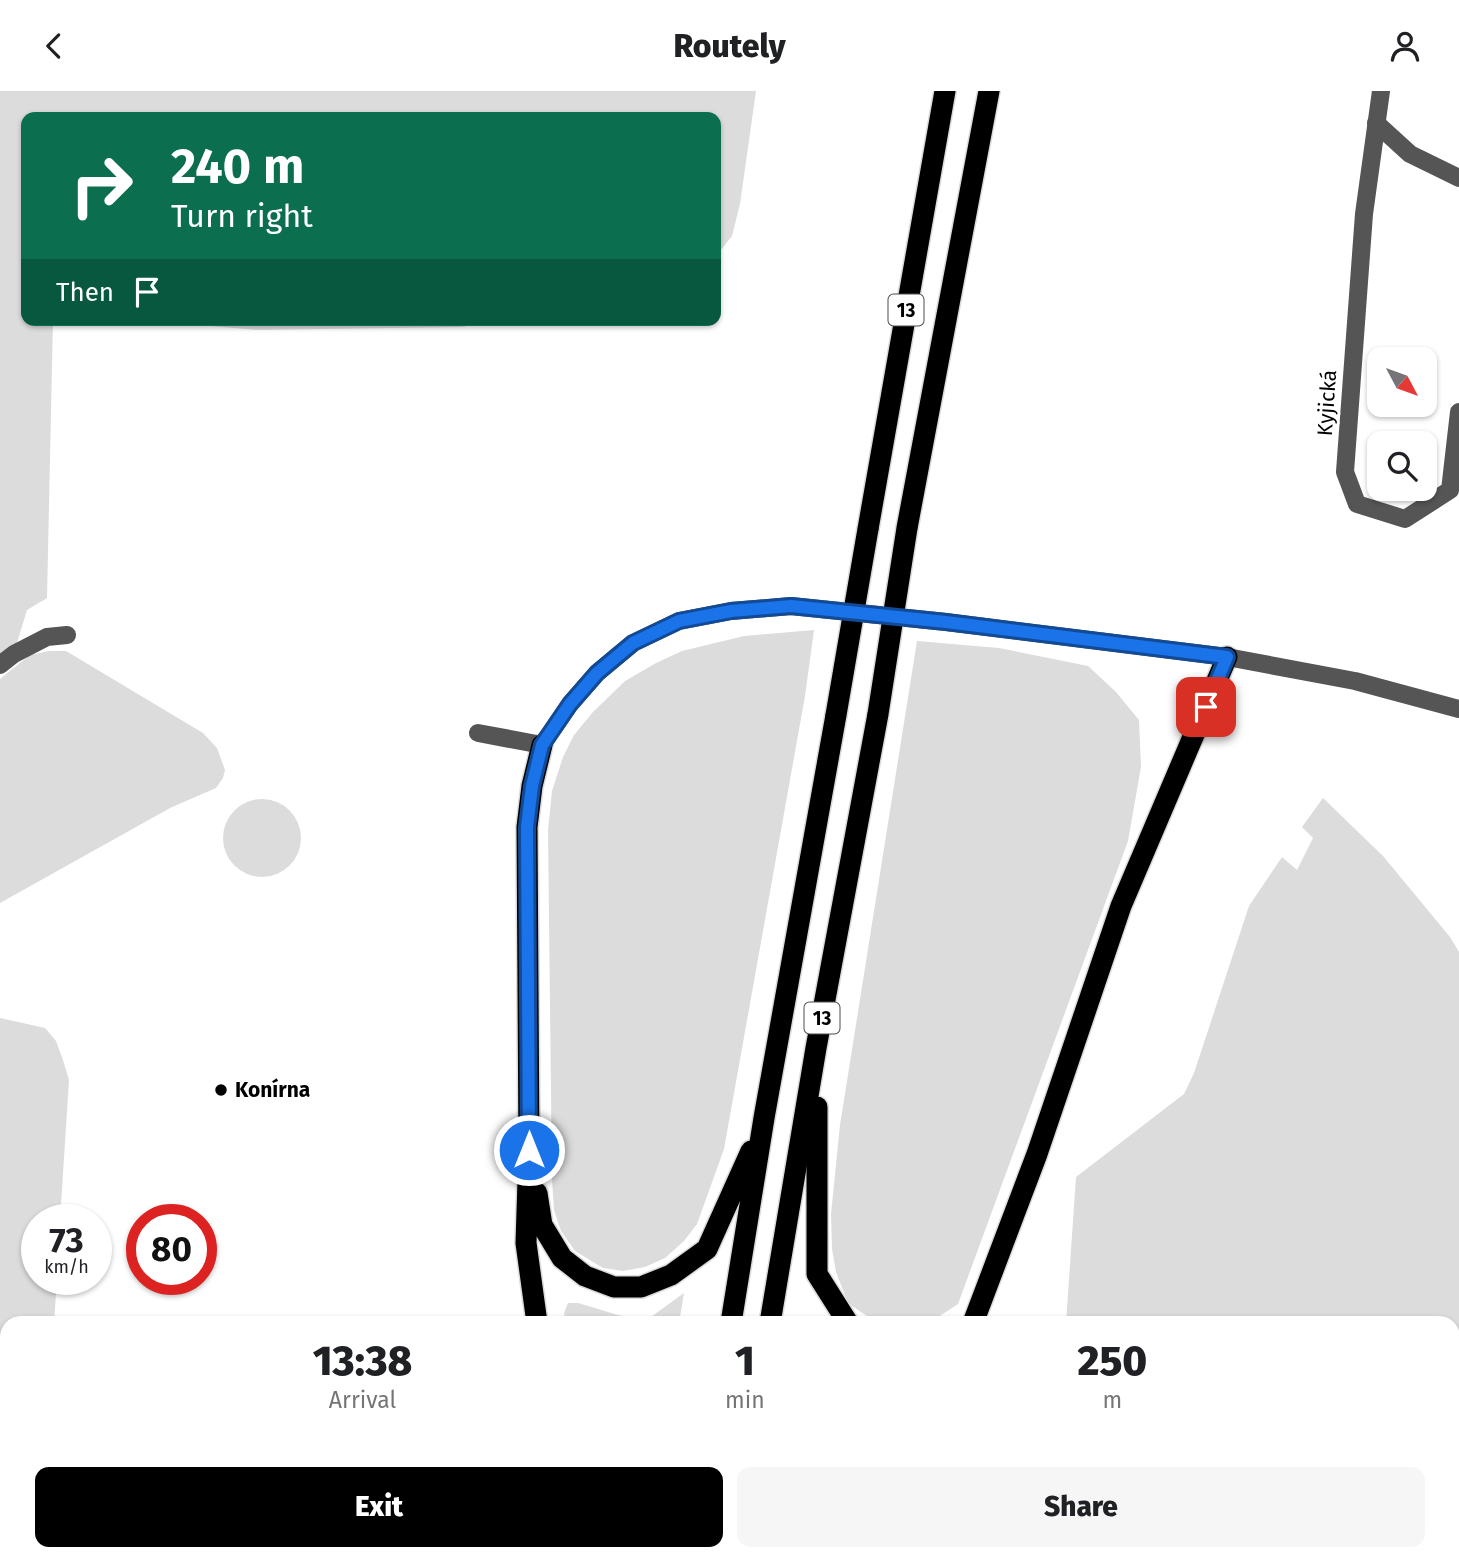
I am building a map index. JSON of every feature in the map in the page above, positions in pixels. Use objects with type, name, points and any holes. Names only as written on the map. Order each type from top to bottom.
[{"type":"highway","name":"13","points":[[732,1316],[945,91]]},
{"type":"highway","name":"13","points":[[771,1316],[816,1048],[878,714],[907,528],[989,91]]},
{"type":"highway","points":[[976,1316],[1037,1154],[1121,906],[1227,657]]},
{"type":"highway","points":[[536,1316],[526,1243],[529,1150],[527,827],[532,786],[542,745]]},
{"type":"highway","points":[[816,1048],[817,1274],[844,1316]]},
{"type":"highway","points":[[529,1150],[542,1225],[562,1258],[585,1276],[614,1287],[641,1287],[671,1275],[707,1249],[765,1118]]},
{"type":"street","name":"Kyjická","points":[[1381,91],[1364,214],[1345,472],[1357,504],[1405,519],[1450,490],[1459,412]]},
{"type":"street","points":[[1376,123],[1410,154],[1459,178]]},
{"type":"street","points":[[478,733],[542,745],[570,704],[597,673],[633,643],[679,621],[731,611],[791,606],[946,622],[1227,657],[1355,681],[1459,709]]},
{"type":"street","points":[[0,665],[14,654],[47,637],[67,635]]},
{"type":"shaded area","points":[[0,91],[756,91],[740,204],[732,236],[721,250],[721,112],[21,112],[21,326],[53,326],[47,598],[27,610],[17,643],[0,654]]},
{"type":"shaded area","points":[[212,326],[467,326],[462,327],[257,330]]},
{"type":"shaded area","points":[[814,630],[805,696],[724,1149],[697,1224],[684,1241],[665,1258],[645,1267],[623,1271],[603,1268],[575,1251],[561,1231],[554,1210],[548,830],[552,791],[563,757],[574,735],[593,712],[625,681],[656,663],[682,651],[744,636]]},
{"type":"shaded area","points":[[917,641],[999,648],[1088,666],[1116,692],[1139,720],[1141,767],[1128,841],[958,1304],[940,1316],[867,1316],[848,1303],[836,1272],[832,1249],[831,1214],[840,1125]]},
{"type":"shaded area","points":[[66,651],[203,733],[217,748],[225,770],[216,788],[170,808],[0,903],[0,679],[30,655]]},
{"type":"shaded area","points":[[1323,798],[1383,856],[1450,937],[1459,952],[1459,1316],[1066,1316],[1076,1177],[1184,1094],[1194,1073],[1249,906],[1282,857],[1297,870],[1313,838],[1302,827]]},
{"type":"shaded area","points":[[262,799],[277,802],[290,810],[298,823],[301,838],[298,853],[290,866],[277,874],[262,877],[247,874],[234,866],[226,853],[223,838],[226,823],[234,810],[247,802]]},
{"type":"shaded area","points":[[0,1018],[45,1028],[56,1041],[69,1080],[61,1204],[21,1204],[21,1295],[56,1295],[54,1316],[0,1316]]},
{"type":"shaded area","points":[[684,1293],[680,1316],[652,1316]]},
{"type":"shaded area","points":[[568,1303],[578,1303],[623,1316],[565,1316]]},
{"type":"place","name":"Konírna","points":[[221,1090]]},
{"type":"route","points":[[529,1150],[527,827],[532,786],[542,745],[570,704],[597,673],[633,643],[679,621],[731,611],[791,606],[946,622],[1227,657],[1206,707]]}]
